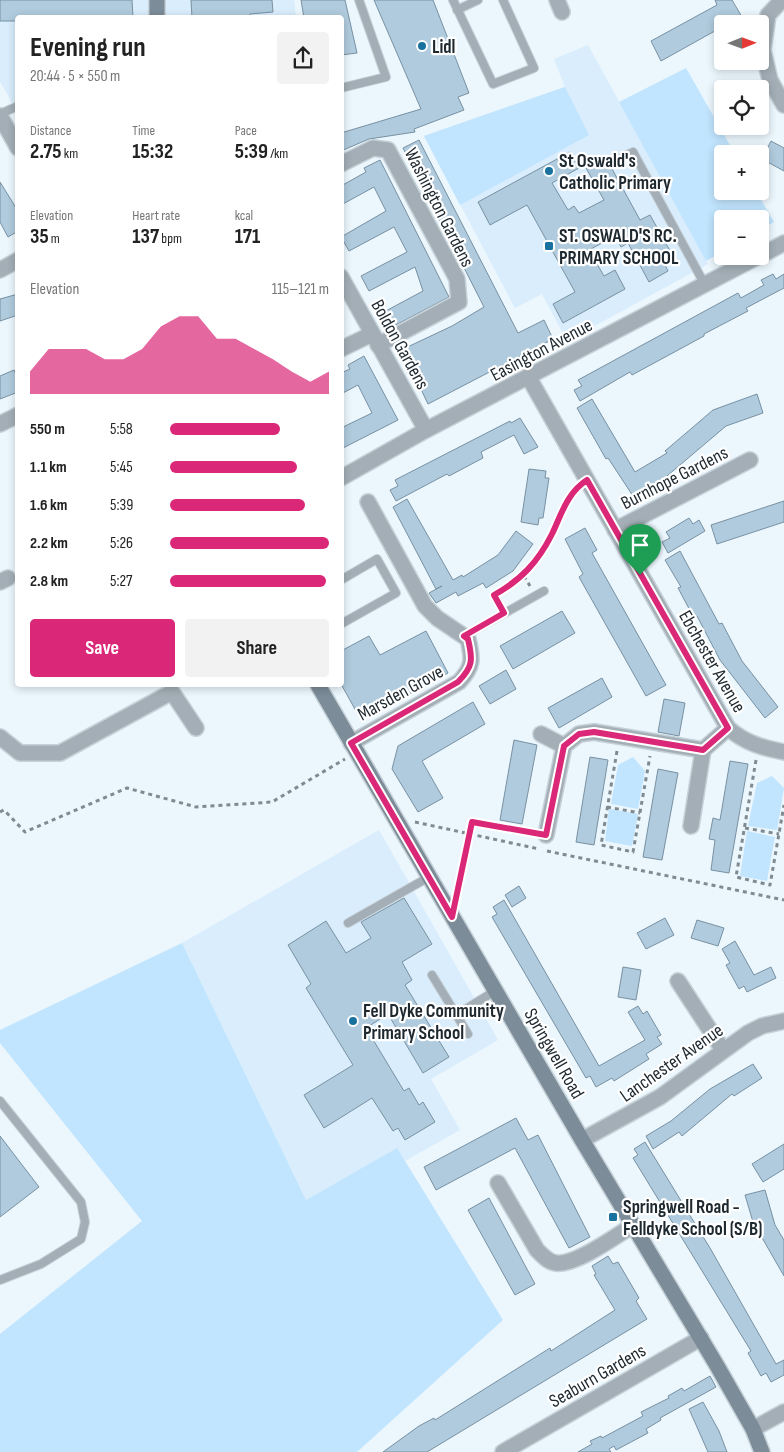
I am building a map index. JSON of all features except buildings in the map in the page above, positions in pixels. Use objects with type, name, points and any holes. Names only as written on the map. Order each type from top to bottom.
[{"type":"main road","points":[[157,0],[157,15]]},
{"type":"main road","name":"Springwell Road","points":[[319,687],[632,1226],[701,1338],[758,1440]]},
{"type":"street","points":[[782,0],[768,15],[763,50],[770,80],[784,105]]},
{"type":"street","points":[[0,115],[15,142]]},
{"type":"street","name":"Washington Gardens","points":[[344,162],[373,148],[388,150],[457,279],[459,302],[375,339]]},
{"type":"street","name":"Easington Avenue","points":[[769,251],[784,243]]},
{"type":"street","points":[[0,270],[15,262]]},
{"type":"street","name":"Easington Avenue","points":[[344,476],[426,430],[743,265]]},
{"type":"street","name":"Boldon Gardens","points":[[344,282],[426,430]]},
{"type":"street","points":[[344,348],[375,339]]},
{"type":"street","name":"Ebchester Avenue","points":[[529,378],[728,728],[737,736],[758,747],[784,752]]},
{"type":"street","points":[[0,424],[15,416]]},
{"type":"street","name":"Burnhope Gardens","points":[[615,530],[750,460]]},
{"type":"street","points":[[368,502],[425,606],[437,618],[464,636]]},
{"type":"street","name":"Marsden Grove","points":[[354,747],[458,682],[469,670],[472,654],[468,639],[464,636]]},
{"type":"street","points":[[0,737],[20,753],[60,754],[172,692],[196,728]]},
{"type":"street","points":[[692,826],[703,750],[728,728]]},
{"type":"street","points":[[546,835],[564,746],[579,734],[594,732],[703,750]]},
{"type":"street","points":[[541,734],[564,746]]},
{"type":"street","points":[[678,981],[722,1050]]},
{"type":"street","name":"Lanchester Avenue","points":[[582,1140],[660,1097],[722,1050],[762,1026],[784,1021]]},
{"type":"street","points":[[498,1183],[537,1250],[546,1259],[556,1263],[568,1262],[582,1256],[632,1226]]},
{"type":"street","name":"Seaburn Gardens","points":[[511,1450],[701,1338]]},
{"type":"street","points":[[758,1440],[784,1412]]},
{"type":"lane","points":[[344,87],[386,77],[359,0]]},
{"type":"lane","points":[[453,0],[493,84],[534,68],[502,0]]},
{"type":"lane","points":[[457,10],[478,0]]},
{"type":"lane","points":[[0,115],[15,108]]},
{"type":"lane","points":[[617,160],[633,152],[705,285]]},
{"type":"lane","points":[[344,578],[377,560],[396,593],[344,622]]},
{"type":"lane","points":[[464,636],[544,591]]},
{"type":"lane","points":[[348,923],[429,877]]},
{"type":"lane","points":[[432,975],[468,1034]]},
{"type":"lane","points":[[456,1015],[495,991]]},
{"type":"lane","points":[[0,1101],[81,1202],[85,1222],[81,1238],[41,1264],[0,1280]]},
{"type":"path","points":[[504,613],[494,595],[524,576],[551,535],[575,487],[587,480]]},
{"type":"path","points":[[620,736],[601,846],[632,852],[653,741]]},
{"type":"path","points":[[0,812],[4,810],[25,832],[127,788],[196,807],[272,802],[354,747]]},
{"type":"path","points":[[758,747],[736,878],[770,885],[784,805]]},
{"type":"path","points":[[607,807],[640,813]]},
{"type":"path","points":[[394,817],[470,835],[784,900]]},
{"type":"path","points":[[452,917],[472,822],[546,835]]},
{"type":"path","points":[[745,828],[779,834]]},
{"type":"shaded area","points":[[0,0],[294,0],[296,15],[15,15],[15,108],[0,81]]},
{"type":"shaded area","name":"St Oswald's Catholic Primary","points":[[588,45],[708,264],[567,341],[542,294],[515,308],[424,136],[565,87],[554,59]]},
{"type":"shaded area","points":[[686,68],[714,117],[714,135],[724,135],[730,145],[714,145],[714,200],[761,200],[767,210],[714,210],[714,256],[706,261],[619,102]]},
{"type":"shaded area","points":[[565,87],[589,135],[460,205],[424,136]]},
{"type":"shaded area","points":[[769,213],[774,222],[769,225]]},
{"type":"shaded area","points":[[633,757],[645,771],[638,809],[611,804],[618,765]]},
{"type":"shaded area","points":[[772,776],[784,788],[777,830],[748,826],[757,783]]},
{"type":"shaded area","points":[[609,809],[638,814],[632,846],[605,841]]},
{"type":"shaded area","name":"Fell Dyke Community Primary School","points":[[379,830],[498,1040],[431,1079],[460,1130],[405,1161],[396,1149],[306,1200],[182,943]]},
{"type":"shaded area","points":[[747,831],[775,837],[767,881],[740,876]]},
{"type":"shaded area","points":[[182,943],[306,1200],[397,1148],[503,1320],[357,1452],[0,1452],[0,1334],[142,1221],[0,1043],[0,1030]]},
{"type":"place","name":"Lidl","points":[[422,46]]},
{"type":"place","name":"St Oswald's Catholic Primary","points":[[549,171]]},
{"type":"place","name":"ST. OSWALD'S RC. PRIMARY SCHOOL","points":[[549,246]]},
{"type":"place","name":"Fell Dyke Community Primary School","points":[[353,1021]]},
{"type":"place","name":"Springwell Road - Felldyke School (S/B)","points":[[613,1217]]},
{"type":"route","points":[[587,480],[640,575],[728,728],[703,750],[594,732],[579,734],[564,746],[546,835],[472,822],[452,917],[351,743],[458,682],[469,670],[472,654],[468,639],[464,636],[504,613],[494,595],[524,576],[536,561],[551,535],[575,487],[587,480]]}]
